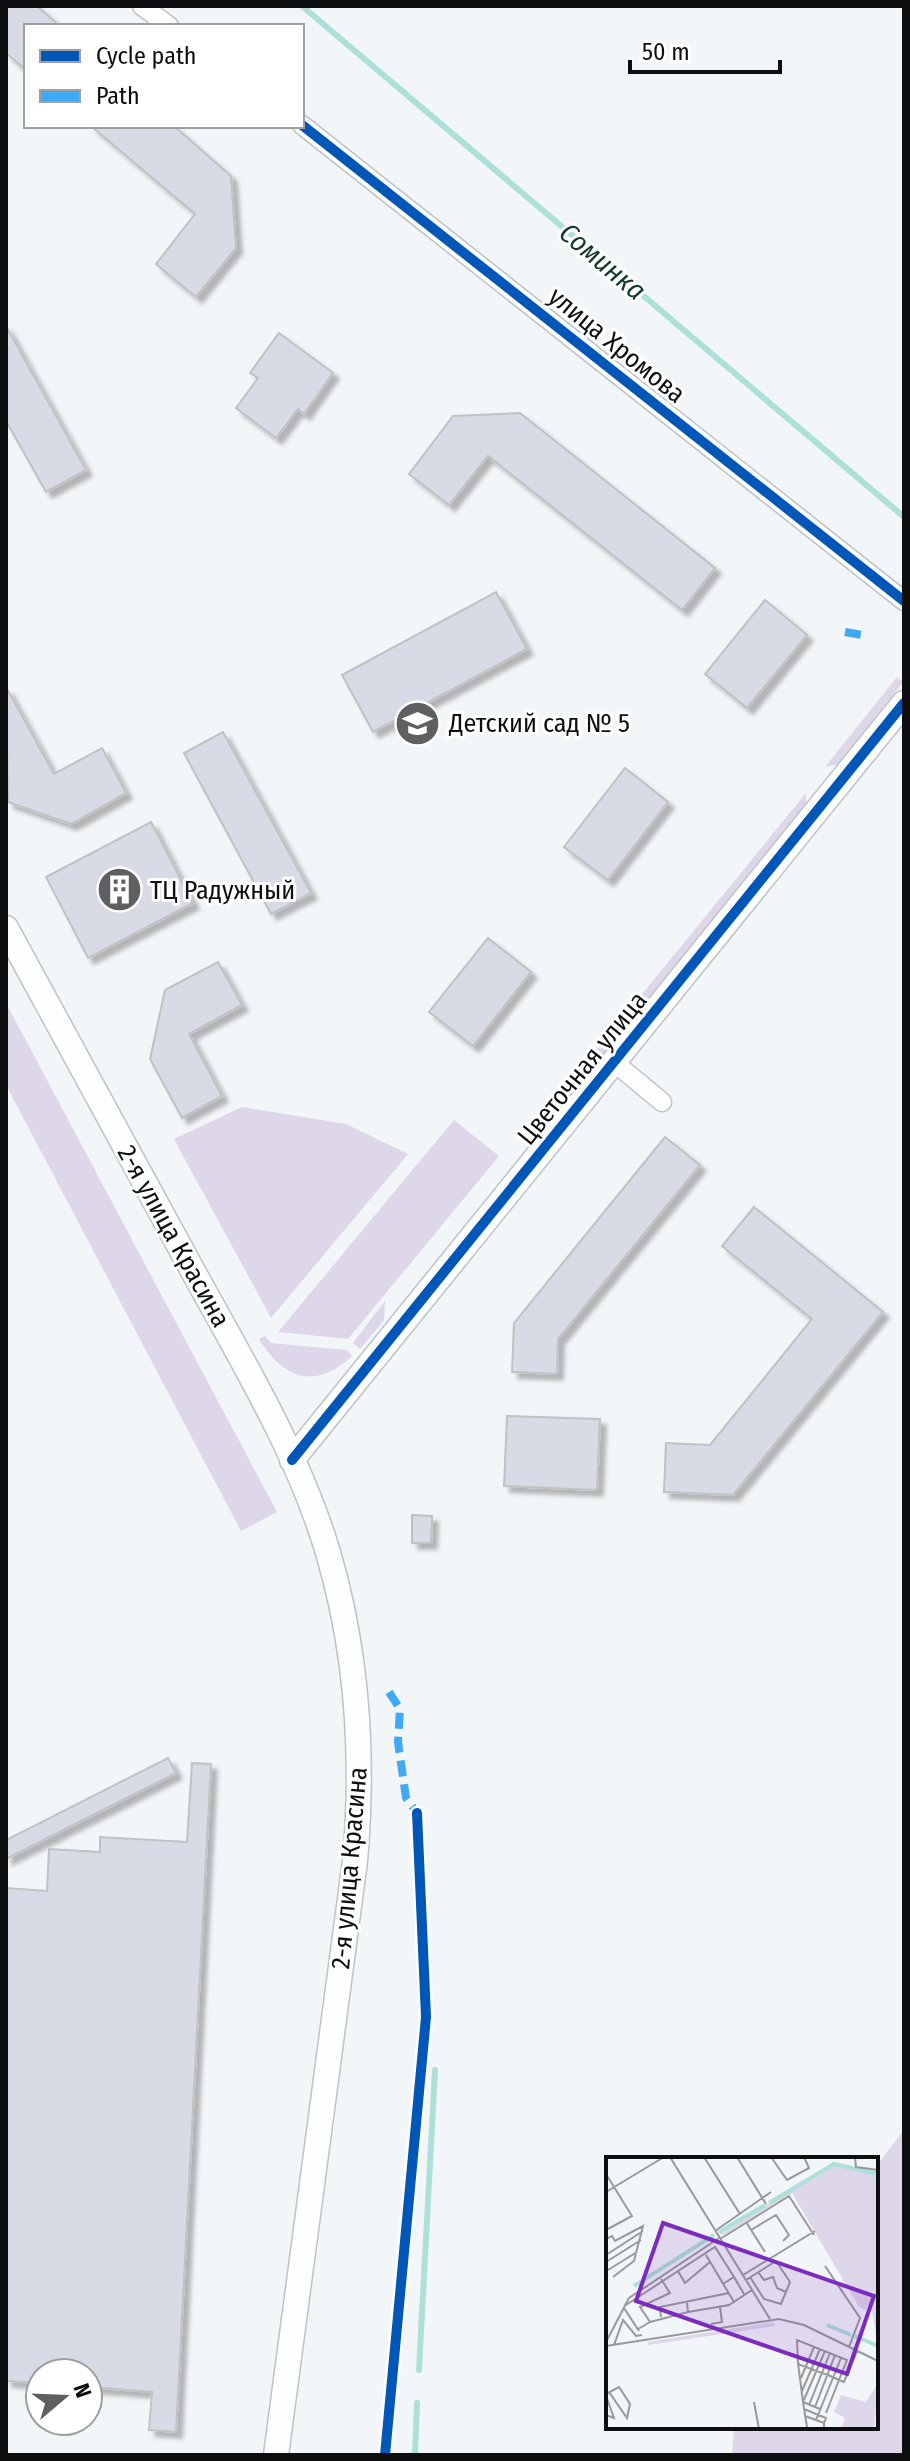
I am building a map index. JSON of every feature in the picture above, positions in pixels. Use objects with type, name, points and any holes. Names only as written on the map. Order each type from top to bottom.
[{"type":"main road","name":"Цветочная улица","points":[[292,1460],[904,703]]},
{"type":"main road","name":"2-я улица Красина","points":[[6,928],[226,1331],[292,1460],[320,1528],[346,1631],[357,1707],[360,1800],[355,1861],[276,2455]]},
{"type":"street","points":[[142,6],[166,24]]},
{"type":"street","name":"улица Хромова","points":[[304,127],[904,601]]},
{"type":"street","points":[[615,1063],[662,1102]]},
{"type":"shaded area","points":[[897,677],[903,682],[838,764],[825,767]]},
{"type":"shaded area","points":[[806,793],[806,803],[799,816],[548,1126],[525,1138]]},
{"type":"shaded area","points":[[6,1003],[277,1512],[241,1531],[6,1085]]},
{"type":"shaded area","points":[[242,1107],[346,1124],[408,1154],[271,1318],[174,1139]]},
{"type":"shaded area","points":[[454,1120],[499,1156],[348,1339],[278,1332]]},
{"type":"shaded area","points":[[385,1301],[384,1320],[360,1349],[353,1343]]},
{"type":"shaded area","points":[[265,1336],[271,1343],[347,1350],[352,1356],[326,1373],[301,1376],[279,1364],[269,1353],[259,1339]]},
{"type":"shaded area","points":[[904,2130],[904,2455],[732,2455],[734,2429],[878,2429],[878,2163]]},
{"type":"building","points":[[6,6],[37,6],[58,24],[24,24],[24,68],[6,53]]},
{"type":"building","points":[[93,128],[176,128],[231,176],[236,248],[196,297],[156,264],[195,214]]},
{"type":"building","points":[[6,326],[86,470],[46,492],[6,421]]},
{"type":"building","points":[[279,333],[333,373],[304,414],[298,409],[276,438],[236,408],[258,378],[250,373]]},
{"type":"building","points":[[520,413],[715,568],[682,610],[488,456],[449,505],[409,474],[453,416]]},
{"type":"building","points":[[496,592],[527,649],[373,732],[342,675]]},
{"type":"building","points":[[765,600],[807,635],[747,708],[705,674]]},
{"type":"building","points":[[6,687],[54,774],[102,748],[126,793],[71,824],[8,802]]},
{"type":"building","points":[[223,732],[311,893],[271,914],[184,753]]},
{"type":"building","points":[[625,768],[668,802],[608,880],[564,847]]},
{"type":"building","name":"ТЦ Радужный","points":[[151,822],[193,903],[88,958],[46,877]]},
{"type":"building","points":[[488,938],[531,972],[473,1046],[429,1012]]},
{"type":"building","points":[[218,962],[242,1005],[189,1034],[222,1096],[182,1118],[150,1059],[165,990]]},
{"type":"building","points":[[665,1137],[700,1165],[558,1339],[557,1374],[512,1372],[514,1323]]},
{"type":"building","points":[[754,1207],[883,1312],[733,1495],[664,1492],[666,1443],[710,1445],[812,1319],[722,1246]]},
{"type":"building","points":[[507,1416],[600,1419],[597,1490],[504,1486]]},
{"type":"building","points":[[412,1515],[432,1516],[431,1543],[412,1543]]},
{"type":"building","points":[[168,1758],[176,1773],[6,1859],[6,1840]]},
{"type":"building","points":[[192,1763],[211,1764],[176,2432],[149,2430],[152,2392],[104,2388],[104,2357],[24,2357],[24,2382],[6,2381],[6,1888],[47,1891],[49,1849],[100,1852],[100,1837],[187,1842]]},
{"type":"waterway","name":"Соминка","points":[[302,6],[904,517]]},
{"type":"waterway","points":[[419,2370],[435,2070]]},
{"type":"waterway","points":[[415,2455],[417,2403]]},
{"type":"marked path","points":[[845,632],[862,635]]},
{"type":"marked path","points":[[389,1692],[400,1709],[398,1742],[406,1798],[417,1813]]},
{"type":"cycle path","points":[[304,127],[904,601]]},
{"type":"cycle path","points":[[292,1460],[904,703]]},
{"type":"cycle path","points":[[385,2455],[426,2017],[417,1813]]},
{"type":"place","name":"Детский сад № 5","points":[[418,723]]},
{"type":"place","name":"ТЦ Радужный","points":[[119,890]]}]
